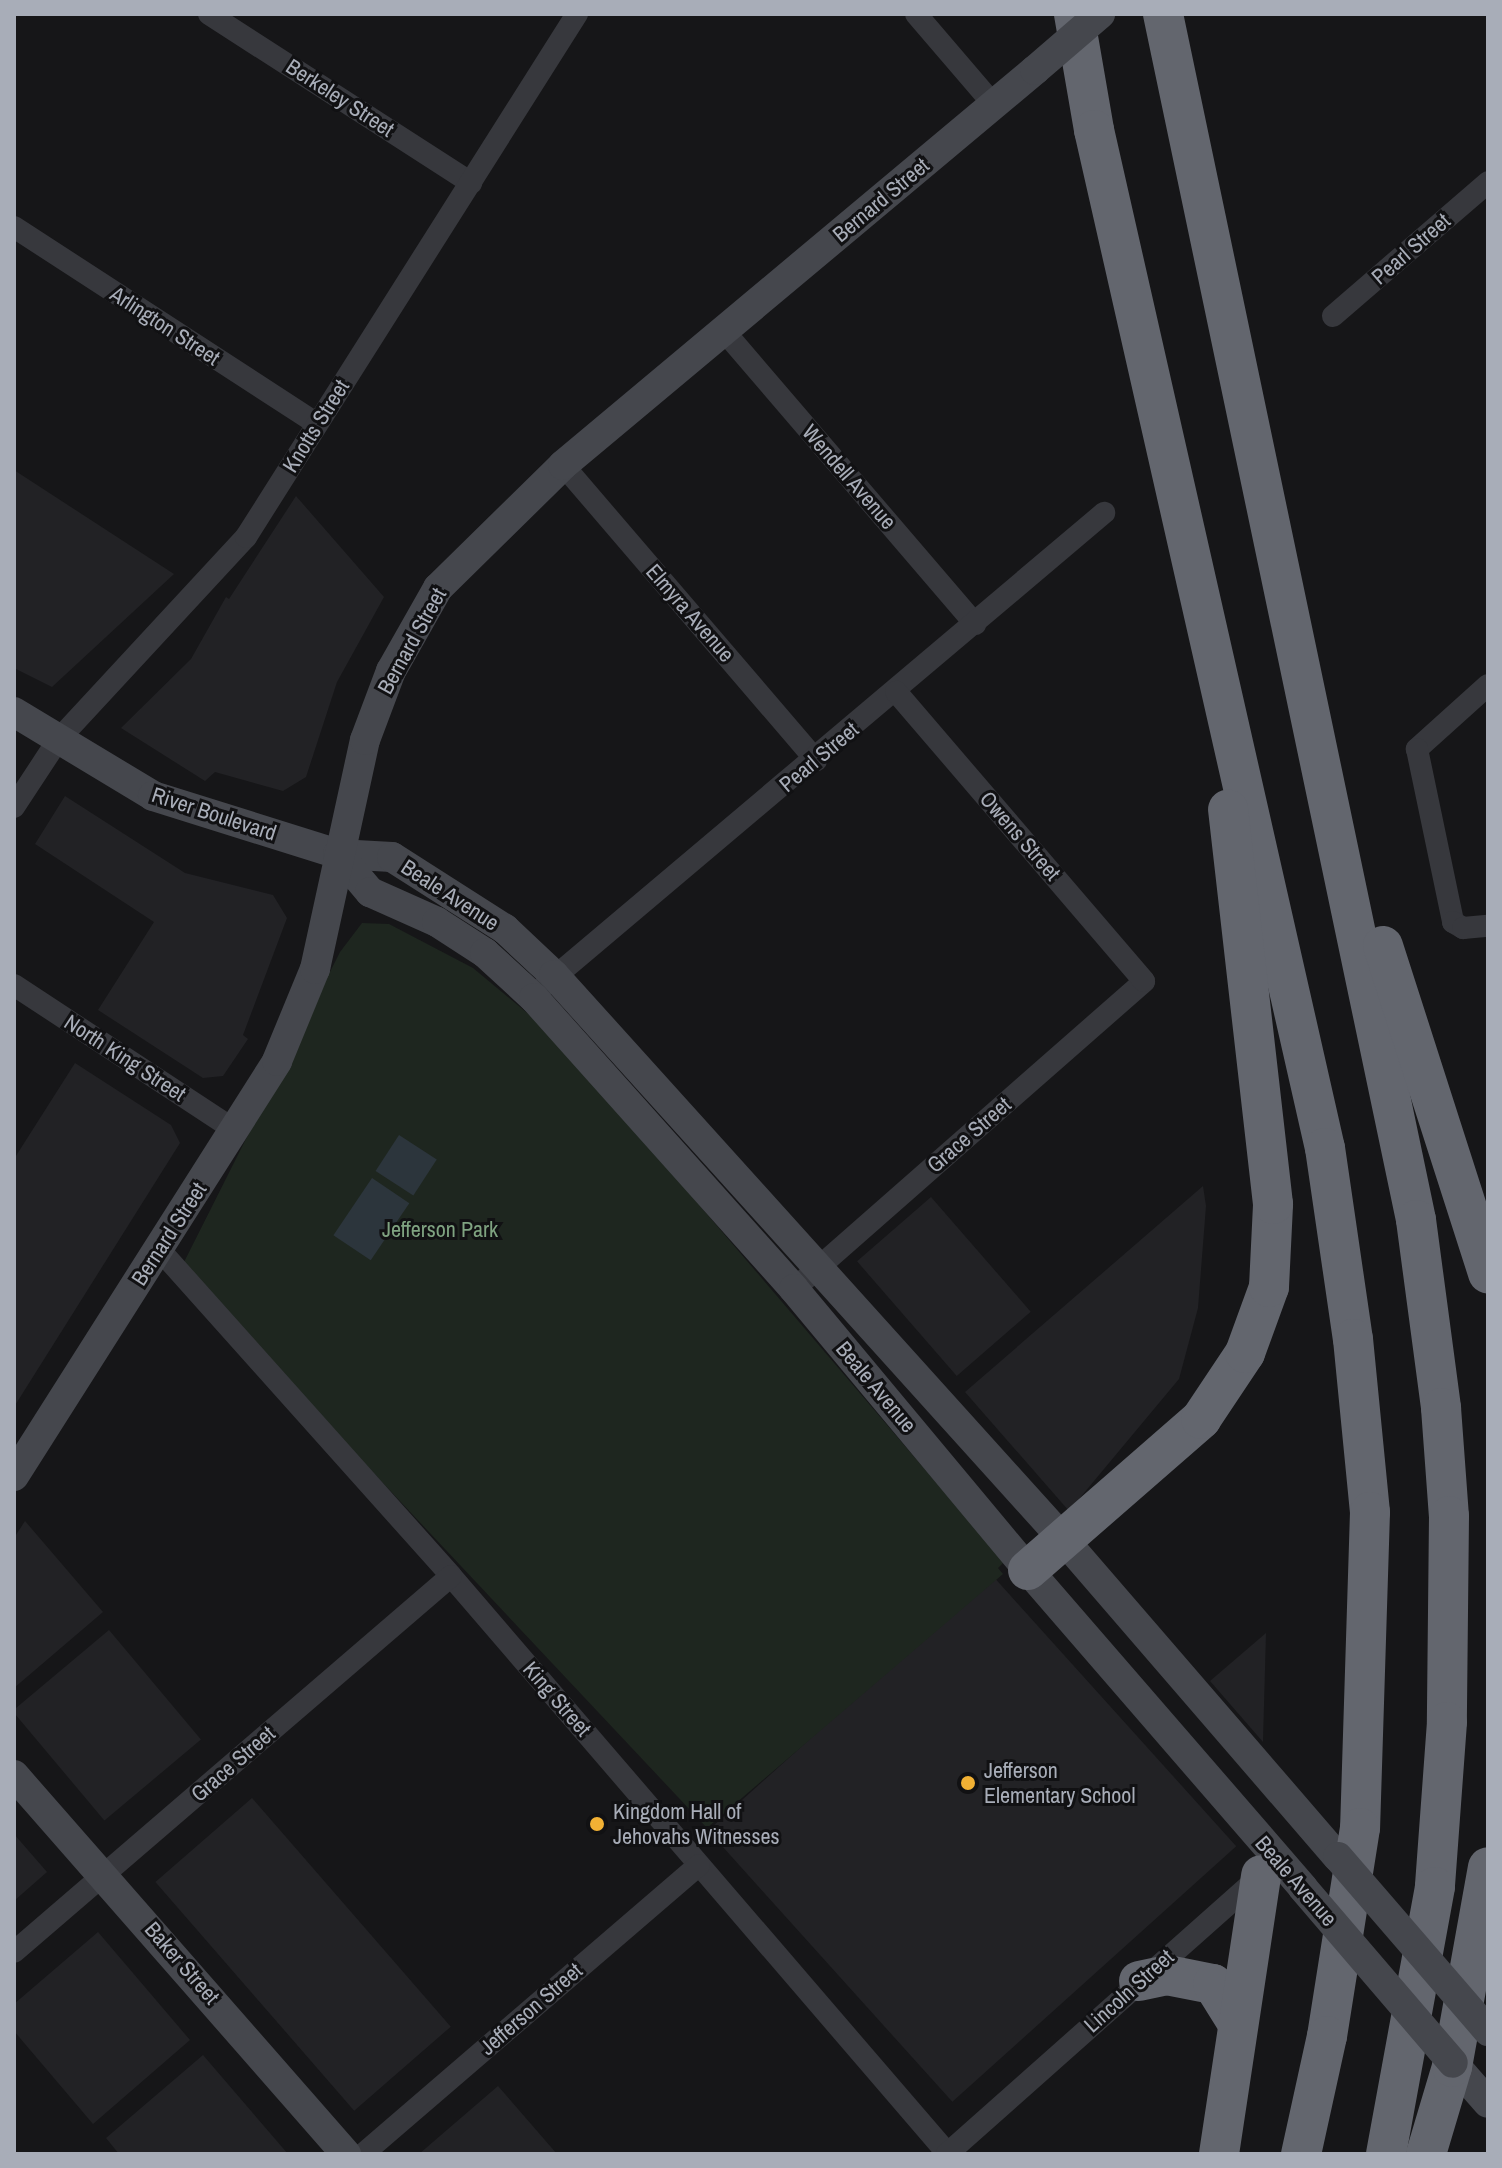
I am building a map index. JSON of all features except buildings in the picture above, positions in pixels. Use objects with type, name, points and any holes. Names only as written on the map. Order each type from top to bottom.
[{"type":"highway","points":[[1074,14],[1094,130],[1325,1148],[1353,1339],[1370,1512],[1360,1828],[1327,2036],[1301,2154]]},
{"type":"highway","points":[[1163,14],[1315,728],[1416,1220],[1430,1306],[1449,1516],[1447,1722],[1435,1887],[1386,2154]]},
{"type":"highway","points":[[1028,1570],[1201,1419],[1245,1353],[1269,1287],[1273,1204],[1208,635]]},
{"type":"highway","points":[[1315,728],[1488,1274]]},
{"type":"highway","points":[[1219,2154],[1238,2024],[1268,1866]]},
{"type":"highway","points":[[1426,2154],[1458,2039],[1488,1867]]},
{"type":"highway","points":[[1139,1981],[1167,1975],[1213,1984],[1238,2024]]},
{"type":"main road","name":"Bernard Street","points":[[14,1476],[277,1061],[315,969],[365,740],[415,628],[438,588],[563,465],[1100,14]]},
{"type":"main road","name":"River Boulevard","points":[[14,712],[153,796],[338,854]]},
{"type":"main road","name":"Beale Avenue","points":[[338,854],[392,857],[505,929],[554,975],[1064,1540],[1488,2031]]},
{"type":"main road","name":"Beale Avenue","points":[[338,854],[370,892],[437,922],[473,945],[534,998],[794,1289],[1028,1570],[1268,1866],[1303,1888],[1488,2103]]},
{"type":"main road","name":"Baker Street","points":[[14,1775],[105,1874],[346,2154]]},
{"type":"main road","name":"Lincoln Street","points":[[1268,1866],[1310,1827]]},
{"type":"street","name":"Berkeley Street","points":[[209,14],[471,183]]},
{"type":"street","name":"Knotts Street","points":[[14,807],[58,740],[221,568],[317,424],[577,14]]},
{"type":"street","points":[[916,14],[994,105]]},
{"type":"street","name":"Pearl Street","points":[[1333,316],[1488,182]]},
{"type":"street","name":"Arlington Street","points":[[14,227],[317,424]]},
{"type":"street","name":"Wendell Avenue","points":[[724,331],[975,624]]},
{"type":"street","name":"Elmyra Avenue","points":[[563,465],[816,760]]},
{"type":"street","name":"Pearl Street","points":[[534,998],[554,975],[816,760],[1104,513]]},
{"type":"street","points":[[1488,685],[1417,749],[1453,922],[1463,928],[1488,926]]},
{"type":"street","name":"Owens Street","points":[[896,692],[1144,981]]},
{"type":"street","name":"Grace Street","points":[[794,1289],[1144,981]]},
{"type":"street","name":"North King Street","points":[[14,985],[235,1130]]},
{"type":"street","name":"King Street","points":[[159,1249],[451,1576],[948,2154]]},
{"type":"street","name":"Grace Street","points":[[14,1952],[451,1576]]},
{"type":"street","name":"Jefferson Street","points":[[363,2154],[699,1865]]},
{"type":"street","name":"Lincoln Street","points":[[948,2154],[1268,1866]]},
{"type":"shaded area","points":[[14,470],[174,574],[52,687],[14,668]]},
{"type":"shaded area","points":[[296,496],[384,597],[337,682],[306,777],[283,791],[215,772],[205,781],[121,728],[191,659],[226,597],[229,599]]},
{"type":"shaded area","points":[[65,796],[185,873],[273,895],[287,918],[243,1035],[248,1039],[223,1076],[203,1078],[98,1010],[154,922],[35,844]]},
{"type":"shaded area","points":[[75,1063],[171,1125],[180,1143],[14,1407],[14,1159]]},
{"type":"shaded area","points":[[399,1135],[437,1160],[413,1196],[376,1171]]},
{"type":"shaded area","points":[[372,1178],[409,1203],[371,1260],[333,1235]]},
{"type":"shaded area","points":[[1203,1186],[1206,1206],[1198,1308],[1179,1379],[1069,1511],[965,1392]]},
{"type":"shaded area","points":[[931,1197],[1031,1312],[957,1376],[857,1261]]},
{"type":"shaded area","points":[[25,1521],[103,1612],[14,1688],[14,1538]]},
{"type":"shaded area","points":[[992,1575],[1236,1846],[952,2102],[708,1831]]},
{"type":"shaded area","points":[[109,1630],[201,1740],[104,1821],[14,1710]]},
{"type":"shaded area","points":[[1266,1633],[1263,1741],[1263,1742],[1210,1681]]},
{"type":"shaded area","points":[[252,1798],[451,2027],[354,2111],[155,1882]]},
{"type":"shaded area","points":[[14,1834],[47,1872],[14,1901]]},
{"type":"shaded area","points":[[98,1932],[190,2040],[93,2124],[14,2031],[14,2004]]},
{"type":"shaded area","points":[[203,2055],[288,2154],[119,2154],[106,2138]]},
{"type":"shaded area","points":[[498,2086],[557,2154],[419,2154]]},
{"type":"green space","name":"Jefferson Park","points":[[362,923],[389,924],[473,968],[555,1036],[1004,1562],[998,1568],[1003,1574],[707,1828],[181,1268],[340,952]]},
{"type":"place","name":"Jefferson Elementary School","points":[[968,1783]]},
{"type":"place","name":"Kingdom Hall of Jehovahs Witnesses","points":[[597,1824]]}]
